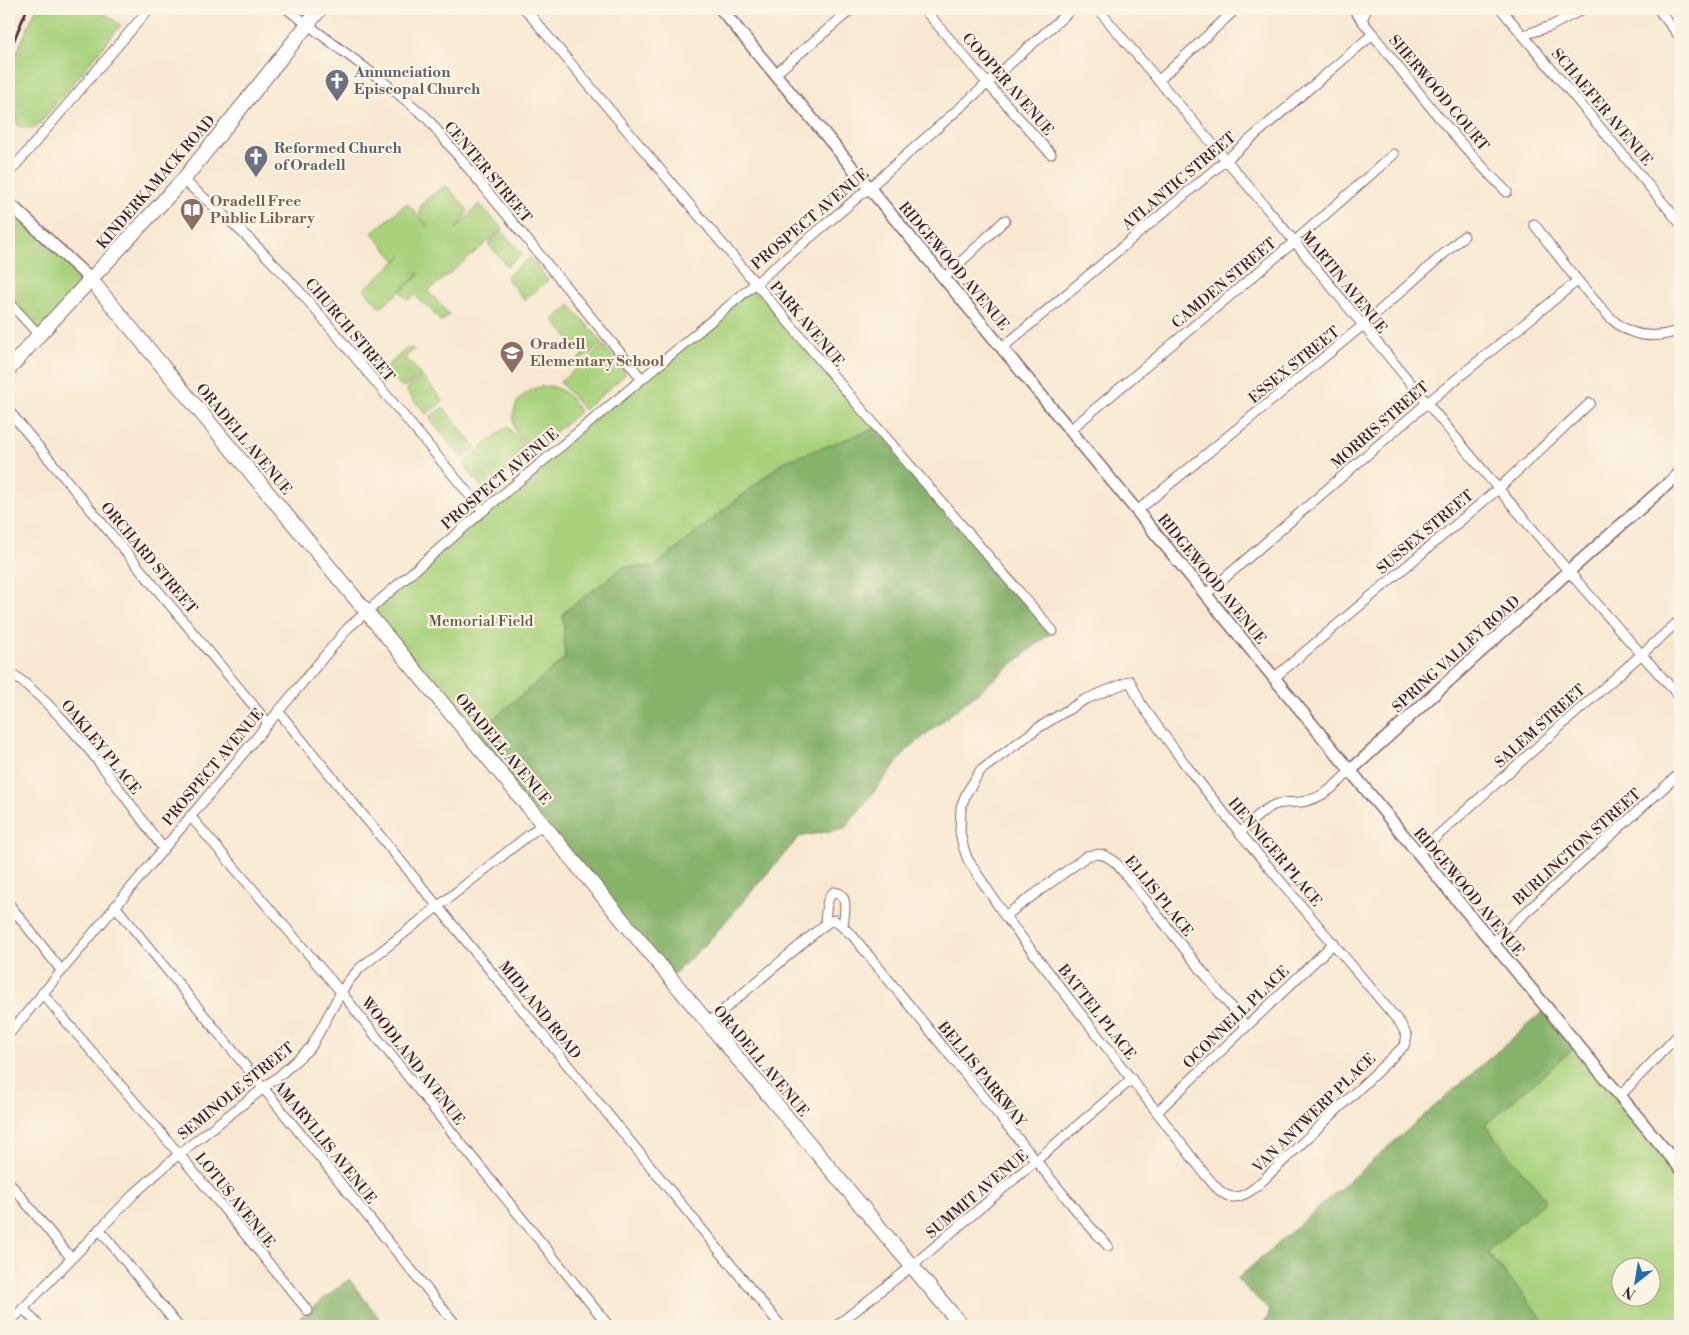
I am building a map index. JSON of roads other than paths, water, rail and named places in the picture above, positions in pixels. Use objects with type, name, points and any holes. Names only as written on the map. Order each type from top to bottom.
[{"type":"main road","name":"KINDERKAMACK ROAD","points":[[9,369],[38,335],[183,180],[320,9]]},
{"type":"main road","name":"ORADELL AVENUE","points":[[91,280],[962,1326]]},
{"type":"street","points":[[9,173],[149,9]]},
{"type":"street","name":"CENTER STREET","points":[[287,9],[380,79],[426,117],[642,379]]},
{"type":"street","name":"PARK AVENUE","points":[[526,9],[862,411],[1053,631]]},
{"type":"street","name":"RIDGEWOOD AVENUE","points":[[721,9],[1680,1168]]},
{"type":"street","points":[[775,74],[852,9]]},
{"type":"street","name":"COOPER AVENUE","points":[[924,9],[1051,154]]},
{"type":"street","name":"PROSPECT AVENUE","points":[[9,1034],[348,628],[483,511],[870,187],[1072,9]]},
{"type":"street","name":"MARTIN AVENUE","points":[[1098,9],[1568,572],[1680,697]]},
{"type":"street","points":[[1158,80],[1236,9]]},
{"type":"street","name":"SHERWOOD COURT","points":[[1353,9],[1485,169],[1507,192]]},
{"type":"street","points":[[1362,20],[1367,9]]},
{"type":"street","name":"SCHAEFER AVENUE","points":[[1501,9],[1680,223]]},
{"type":"street","points":[[1524,35],[1551,26],[1583,9]]},
{"type":"street","points":[[1658,9],[1680,37]]},
{"type":"street","name":"ATLANTIC STREET","points":[[1002,348],[1373,34]]},
{"type":"street","name":"CAMDEN STREET","points":[[1070,430],[1294,242],[1394,154]]},
{"type":"street","name":"CHURCH STREET","points":[[183,180],[223,213],[283,272],[483,511]]},
{"type":"street","name":"ORADELL AVENUE","points":[[9,203],[91,280]]},
{"type":"street","points":[[944,278],[1005,220]]},
{"type":"street","points":[[1534,224],[1577,281],[1620,326],[1630,332],[1643,336],[1670,334],[1680,330]]},
{"type":"street","name":"ESSEX STREET","points":[[1138,511],[1362,326],[1464,236]]},
{"type":"street","name":"MORRIS STREET","points":[[1205,595],[1427,403],[1577,281]]},
{"type":"street","points":[[9,302],[38,335]]},
{"type":"street","name":"SUSSEX STREET","points":[[1274,678],[1498,489],[1590,403]]},
{"type":"street","name":"ORCHARD STREET","points":[[9,411],[268,723]]},
{"type":"street","name":"SPRING VALLEY ROAD","points":[[1240,832],[1263,812],[1275,805],[1316,799],[1328,792],[1568,572],[1680,473]]},
{"type":"street","name":"SALEM STREET","points":[[1418,853],[1680,620]]},
{"type":"street","name":"OAKLEY PLACE","points":[[9,671],[31,688],[65,721],[92,753],[163,848]]},
{"type":"street","name":"BATTEL PLACE","points":[[1130,681],[1084,700],[1038,728],[980,771],[966,794],[962,807],[960,832],[968,860],[1005,916],[1218,1190],[1231,1197]]},
{"type":"street","name":"HENNIGER PLACE","points":[[1130,681],[1141,704],[1188,768],[1334,943],[1400,1024],[1407,1036]]},
{"type":"street","name":"MIDLAND ROAD","points":[[278,711],[781,1326]]},
{"type":"street","name":"BURLINGTON STREET","points":[[1492,943],[1680,773]]},
{"type":"street","name":"WOODLAND AVENUE","points":[[190,816],[341,992],[458,1141],[609,1326]]},
{"type":"street","name":"SEMINOLE STREET","points":[[9,1322],[134,1194],[179,1154],[264,1088],[311,1047],[341,992],[360,968],[544,823]]},
{"type":"street","name":"ELLIS PLACE","points":[[1005,916],[1088,856],[1098,853],[1108,856],[1117,864],[1246,1026]]},
{"type":"street","points":[[708,1023],[825,925],[827,904],[830,895],[834,892],[842,896],[845,902],[842,926]]},
{"type":"street","points":[[9,904],[61,970]]},
{"type":"street","name":"AMARYLLIS AVENUE","points":[[115,906],[457,1326]]},
{"type":"street","name":"BELLIS PARKWAY","points":[[825,925],[834,920],[852,936],[1036,1162],[1108,1246]]},
{"type":"street","name":"OCONNELL PLACE","points":[[1157,1112],[1334,943]]},
{"type":"street","name":"LOTUS AVENUE","points":[[42,994],[179,1154],[308,1311]]},
{"type":"street","points":[[1620,1096],[1680,1032]]},
{"type":"street","name":"VAN ANTWERP PLACE","points":[[1231,1197],[1240,1197],[1249,1193],[1404,1046],[1407,1036]]},
{"type":"street","name":"SUMMIT AVENUE","points":[[836,1326],[912,1266],[1132,1079]]},
{"type":"street","points":[[9,1182],[71,1258]]},
{"type":"street","points":[[99,1229],[178,1326]]},
{"type":"street","points":[[23,1308],[39,1326]]},
{"type":"railway","points":[[9,52],[27,9]]},
{"type":"place","name":"Annunciation Episcopal Church","points":[[337,102]]},
{"type":"place","name":"Reformed Church of Oradell","points":[[256,178]]},
{"type":"place","name":"Oradell Free Public Library","points":[[192,231]]},
{"type":"place","name":"Oradell Elementary School","points":[[512,374]]},
{"type":"park label","name":"Memorial Field","points":[[481,621]]}]
